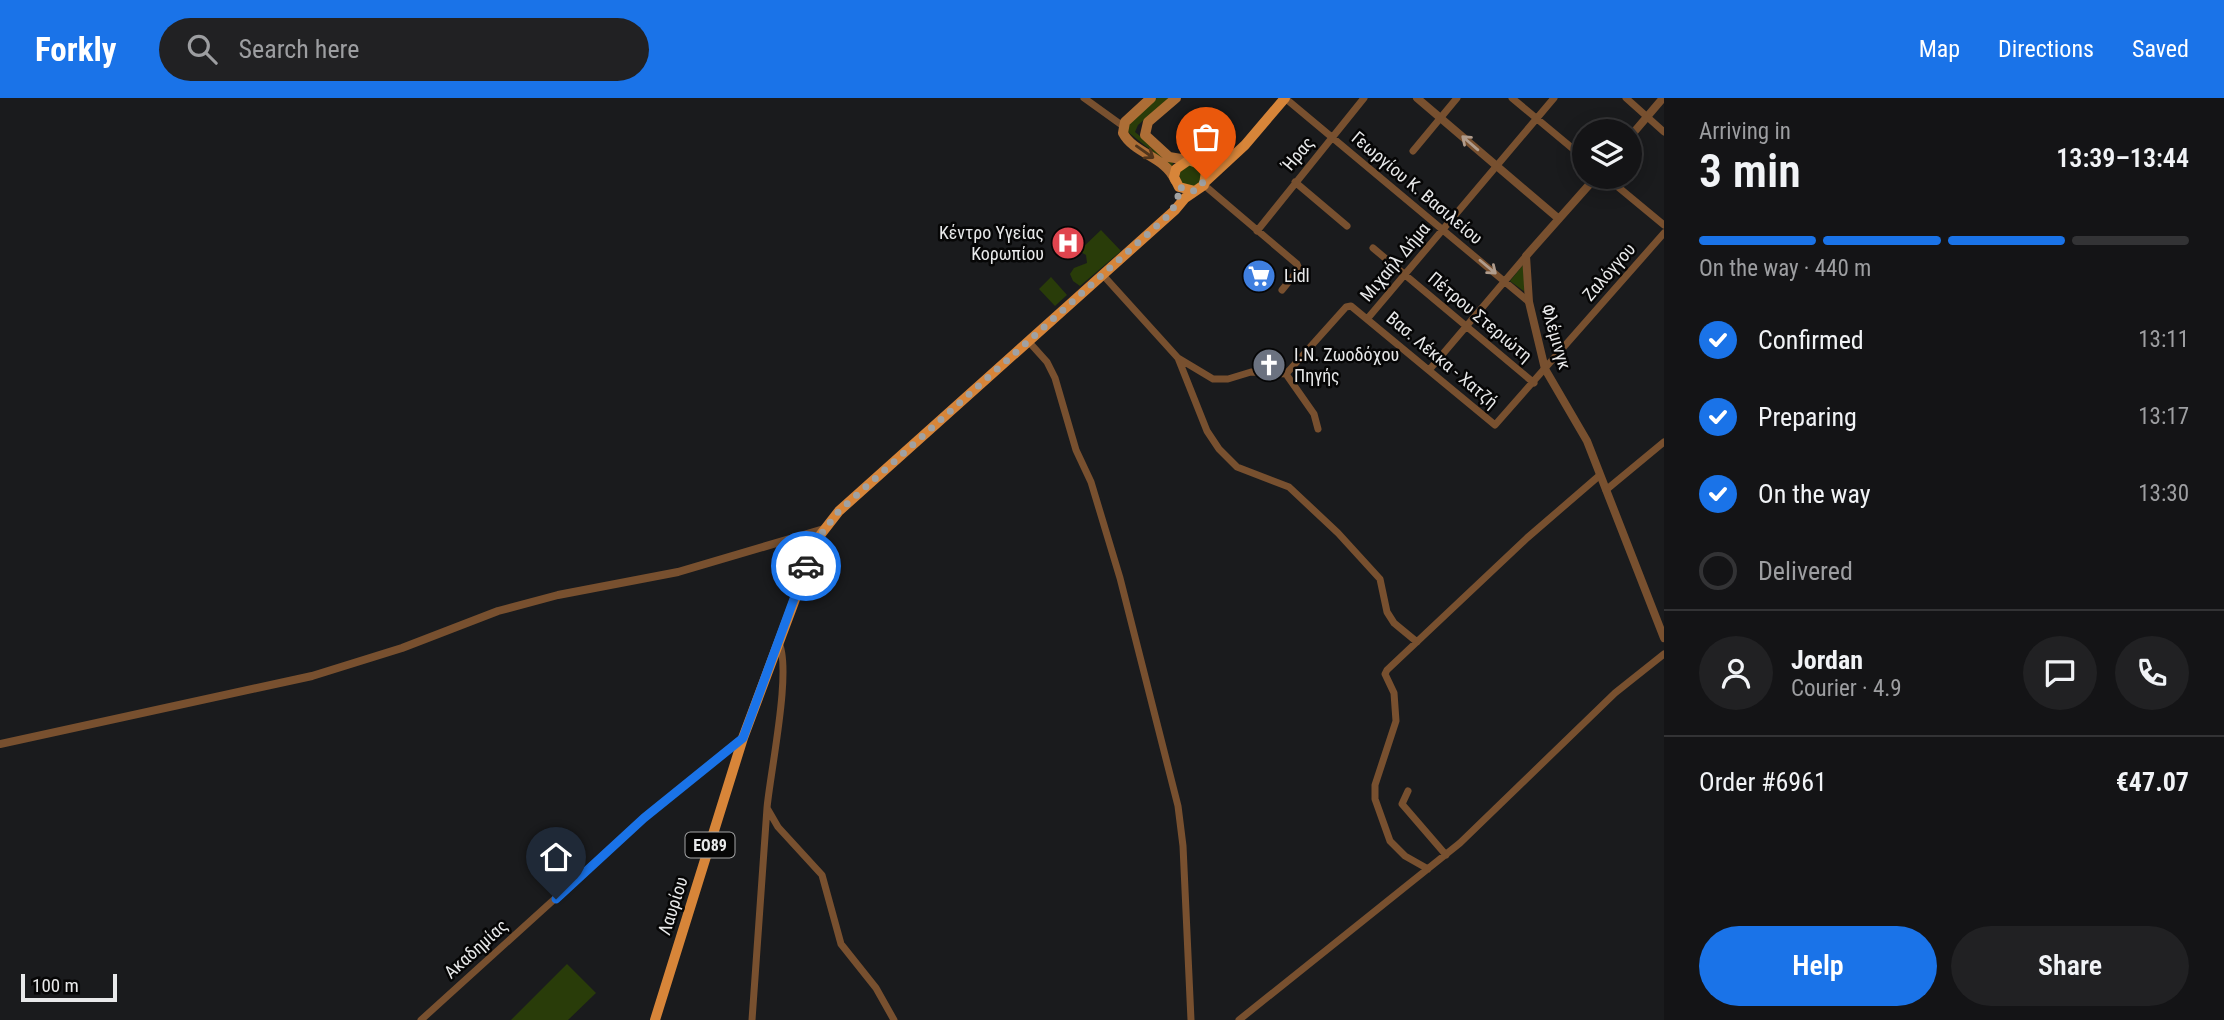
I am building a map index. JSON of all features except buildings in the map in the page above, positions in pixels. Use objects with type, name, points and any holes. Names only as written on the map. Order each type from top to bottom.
[{"type":"main road","points":[[1151,98],[1123,126],[1126,139],[1168,169],[1177,183],[1190,192],[1203,186],[1206,172],[1200,163]]},
{"type":"main road","points":[[1176,98],[1148,122],[1145,135],[1150,143],[1175,160],[1200,163],[1214,169],[1224,166]]},
{"type":"main road","name":"ΕΟ89","points":[[1203,186],[1285,98]]},
{"type":"main road","points":[[1170,214],[1178,199],[1177,166],[1186,160]]},
{"type":"main road","name":"Λαυρίου","points":[[655,1020],[743,738],[813,548],[824,529],[839,511],[890,464],[1029,342],[1185,198],[1203,186]]},
{"type":"street","points":[[1084,98],[1123,126]]},
{"type":"street","name":"Γεωργίου Κ. Βασιλείου","points":[[1285,98],[1529,302]]},
{"type":"street","name":"Ήρας","points":[[1257,231],[1364,98]]},
{"type":"street","points":[[1418,98],[1559,219]]},
{"type":"street","points":[[1413,151],[1457,98]]},
{"type":"street","points":[[1512,98],[1572,148]]},
{"type":"street","name":"Μιχαήλ Δήμα","points":[[1368,318],[1554,98]]},
{"type":"street","points":[[1626,98],[1664,132]]},
{"type":"street","points":[[1642,123],[1663,98]]},
{"type":"street","points":[[1294,182],[1347,226]]},
{"type":"street","points":[[1203,186],[1299,267],[1282,290]]},
{"type":"street","points":[[1430,369],[1585,189]]},
{"type":"street","points":[[1620,189],[1664,225]]},
{"type":"street","name":"Ζαλόγγου","points":[[1495,425],[1664,233]]},
{"type":"street","name":"Πέτρου Στεριώτη","points":[[1373,248],[1534,383]]},
{"type":"street","name":"Φλέμινγκ","points":[[1526,256],[1529,302],[1545,369],[1587,441],[1664,638]]},
{"type":"street","points":[[1102,274],[1178,358],[1213,379],[1228,379],[1251,372],[1286,374]]},
{"type":"street","points":[[1286,374],[1346,307],[1351,306],[1368,318]]},
{"type":"street","name":"Βασ. Λέκκα - Χατζή","points":[[1368,318],[1495,425]]},
{"type":"street","points":[[1029,342],[1047,362],[1055,378],[1076,450],[1091,482],[1168,764],[1184,846],[1191,1020]]},
{"type":"street","points":[[1178,358],[1207,431],[1219,449],[1237,467],[1289,487],[1338,533],[1380,579],[1387,612],[1394,622],[1417,642]]},
{"type":"street","points":[[1286,374],[1314,414],[1318,429]]},
{"type":"street","points":[[1606,490],[1664,442]]},
{"type":"street","points":[[1428,869],[1405,856],[1390,841],[1374,792],[1396,721],[1394,693],[1385,674],[1527,538],[1600,475]]},
{"type":"street","points":[[0,744],[300,679],[392,651],[498,611],[558,595],[677,572],[824,529]]},
{"type":"street","points":[[752,1020],[767,808],[783,674],[784,651],[778,641]]},
{"type":"street","points":[[1240,1020],[1446,855],[1623,687],[1664,653]]},
{"type":"street","name":"Ακαδημίας","points":[[421,1020],[644,818],[743,738]]},
{"type":"street","points":[[1408,792],[1402,804],[1446,855]]},
{"type":"street","points":[[767,808],[778,827],[822,875],[834,909],[841,944],[876,988],[894,1020]]},
{"type":"green space","points":[[1155,98],[1169,98],[1138,125],[1135,132],[1173,163],[1172,167],[1128,132],[1128,126]]},
{"type":"green space","points":[[1188,163],[1202,171],[1199,186],[1183,187],[1178,171]]},
{"type":"green space","points":[[1101,230],[1121,251],[1080,286],[1073,281],[1070,274],[1074,268],[1087,263],[1086,255],[1079,251]]},
{"type":"green space","points":[[1523,265],[1525,292],[1510,281]]},
{"type":"green space","points":[[1051,277],[1067,295],[1055,306],[1039,289]]},
{"type":"green space","points":[[567,964],[596,993],[568,1020],[511,1020]]},
{"type":"way so far","points":[[806,566],[818,538],[839,511],[1170,214],[1178,199],[1178,187],[1185,191],[1195,191],[1204,185],[1206,179]]},
{"type":"place","name":"Κέντρο Υγείας Κορωπίου","points":[[1068,243]]},
{"type":"place","name":"Lidl","points":[[1259,276]]},
{"type":"place","name":"Ι.Ν. Ζωοδόχου Πηγής","points":[[1269,365]]},
{"type":"route","points":[[556,899],[644,818],[743,738],[806,566]]}]
